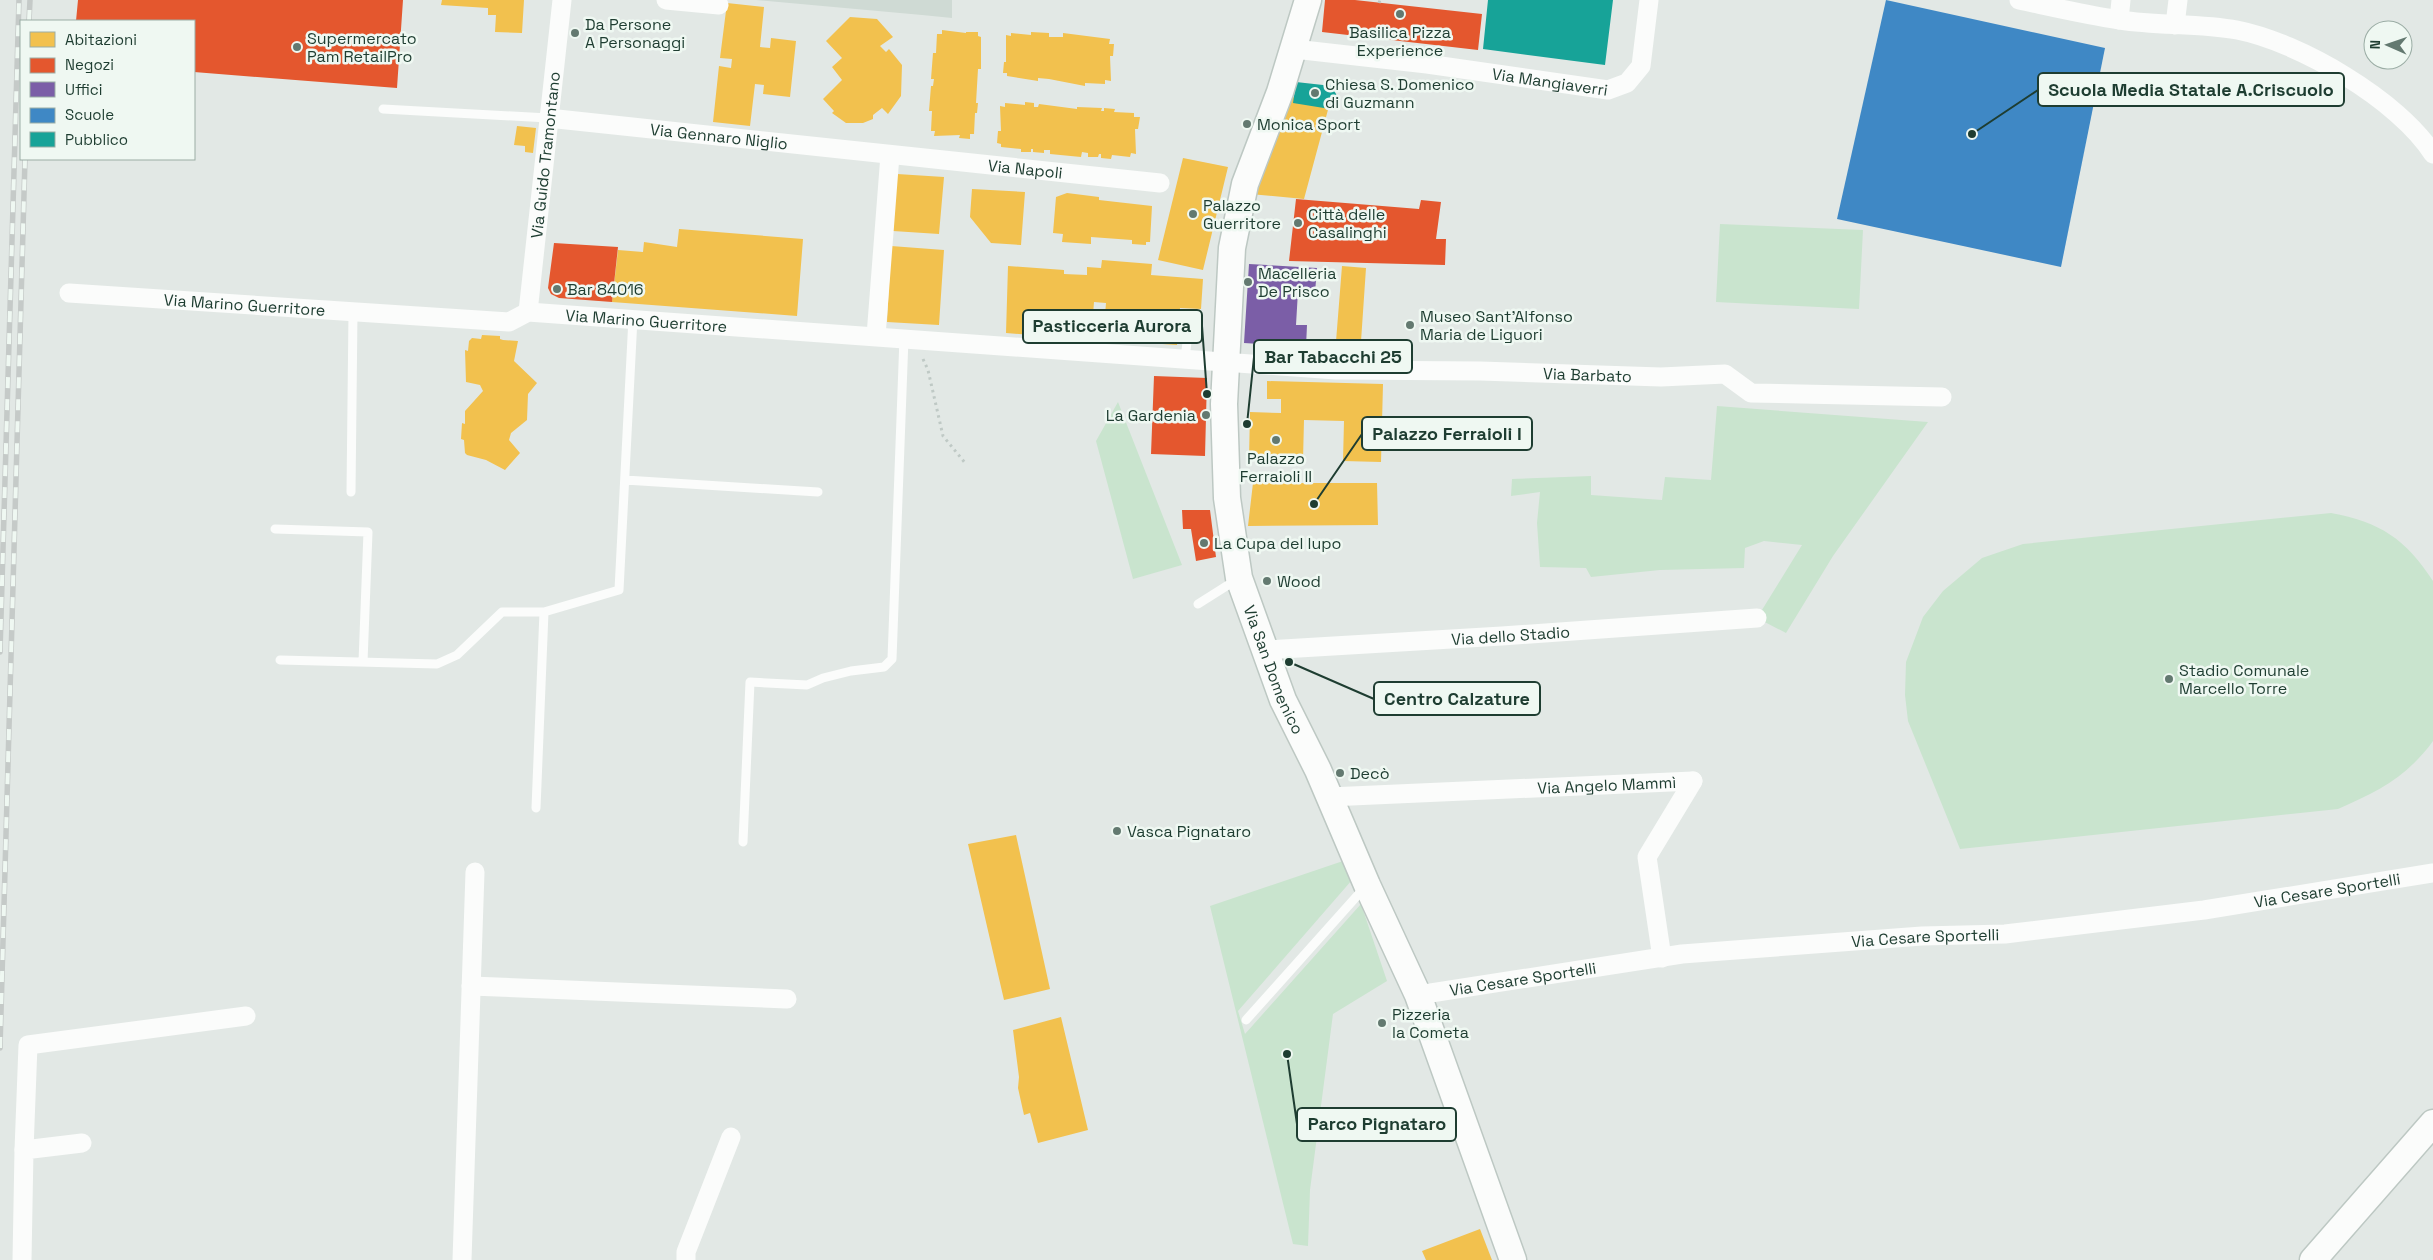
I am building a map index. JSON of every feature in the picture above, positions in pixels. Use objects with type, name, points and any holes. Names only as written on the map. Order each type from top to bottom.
[{"type":"street","name":"Via Guido Tramontano","points":[[528,312],[562,0]]},
{"type":"street","points":[[666,0],[719,5]]},
{"type":"street","name":"Via San Domenico","points":[[1308,0],[1294,49],[1243,193],[1232,248],[1224,404],[1227,498],[1239,578],[1283,700],[1418,995],[1513,1260]]},
{"type":"street","name":"Via Mangiaverri","points":[[1294,49],[1427,64],[1608,90],[1627,83],[1641,66],[1648,0]]},
{"type":"street","points":[[2019,0],[2120,20],[2236,30],[2266,38],[2300,51],[2365,89],[2423,138],[2433,154]]},
{"type":"street","points":[[2120,20],[2121,0]]},
{"type":"street","points":[[2176,25],[2178,0]]},
{"type":"street","name":"Via Gennaro Niglio","points":[[548,118],[890,155]]},
{"type":"street","points":[[876,336],[890,155]]},
{"type":"street","name":"Via Napoli","points":[[890,155],[1160,183]]},
{"type":"street","name":"Via Marino Guerritore","points":[[69,292],[509,322],[528,312],[633,318],[1226,362]]},
{"type":"street","name":"Via Barbato","points":[[1226,362],[1336,370],[1480,371],[1661,377],[1725,374],[1751,393],[1942,397]]},
{"type":"street","name":"Via dello Stadio","points":[[1264,650],[1757,618]]},
{"type":"street","name":"Via Angelo Mammì","points":[[1329,797],[1693,781],[1646,857],[1662,958]]},
{"type":"street","points":[[462,1260],[475,872]]},
{"type":"street","name":"Via Cesare Sportelli","points":[[1418,995],[1662,958],[1922,936],[2005,934],[2204,910],[2433,873]]},
{"type":"street","points":[[471,986],[787,999]]},
{"type":"street","points":[[22,1260],[28,1045],[246,1016]]},
{"type":"street","points":[[2314,1260],[2433,1123]]},
{"type":"street","points":[[686,1260],[686,1252],[731,1137]]},
{"type":"street","points":[[24,1150],[82,1143]]},
{"type":"lane","points":[[383,109],[548,118]]},
{"type":"lane","points":[[351,492],[353,312]]},
{"type":"lane","points":[[280,660],[437,664],[457,655],[502,612],[544,612],[619,590],[633,318]]},
{"type":"lane","points":[[1185,358],[1190,319]]},
{"type":"lane","points":[[743,842],[750,682],[807,685],[823,678],[851,671],[884,667],[892,659],[904,338]]},
{"type":"lane","points":[[625,480],[818,492]]},
{"type":"lane","points":[[275,529],[368,532],[363,662]]},
{"type":"lane","points":[[1198,604],[1239,578]]},
{"type":"lane","points":[[536,808],[544,612]]},
{"type":"lane","points":[[1246,1020],[1367,885]]},
{"type":"path","points":[[922,356],[928,370],[943,436],[966,464]]},
{"type":"shaded area","points":[[756,0],[952,0],[952,18],[922,15]]},
{"type":"green space","points":[[1720,224],[1863,230],[1859,309],[1716,302]]},
{"type":"green space","points":[[1118,402],[1182,565],[1133,579],[1096,441]]},
{"type":"green space","points":[[1717,406],[1928,422],[1833,556],[1786,633],[1757,618],[1802,545],[1764,541],[1745,548],[1744,568],[1660,570],[1591,577],[1586,568],[1540,567],[1537,523],[1540,492],[1511,496],[1512,479],[1591,476],[1591,495],[1662,500],[1665,477],[1711,480]]},
{"type":"green space","name":"Stadio Comunale Marcello Torre","points":[[2331,513],[2378,527],[2402,543],[2423,566],[2433,581],[2433,741],[2423,754],[2402,774],[2378,790],[2338,809],[1960,849],[1908,721],[1905,695],[1906,662],[1923,617],[1943,591],[1982,558],[2023,544]]},
{"type":"green space","points":[[1343,861],[1352,880],[1238,1011],[1245,1034],[1361,904],[1387,981],[1333,1014],[1310,1190],[1308,1246],[1293,1244],[1210,906]]},
{"type":"building: Abitazioni","points":[[442,0],[524,0],[522,33],[495,32],[496,15],[488,15],[488,8],[441,5]]},
{"type":"building: Abitazioni","points":[[727,3],[764,7],[760,47],[770,48],[771,38],[796,41],[790,97],[763,94],[764,85],[755,84],[750,126],[713,122],[719,66],[731,68],[732,59],[720,58]]},
{"type":"building: Abitazioni","points":[[850,17],[877,19],[893,37],[880,46],[886,52],[889,49],[902,65],[901,96],[888,114],[882,108],[873,115],[873,119],[863,123],[846,123],[832,113],[834,111],[823,99],[842,80],[832,67],[842,58],[826,41]]},
{"type":"building: Abitazioni","points":[[942,30],[966,33],[978,32],[978,36],[981,37],[981,69],[978,69],[977,113],[975,113],[974,134],[970,134],[970,139],[959,138],[960,135],[934,136],[935,131],[931,131],[932,111],[929,111],[931,86],[933,86],[934,79],[931,79],[933,53],[936,53],[937,34],[942,34]]},
{"type":"building: Abitazioni","points":[[1031,32],[1049,33],[1049,37],[1063,37],[1063,33],[1110,39],[1109,44],[1114,44],[1113,56],[1110,56],[1111,81],[1105,80],[1105,84],[1085,83],[1085,86],[1049,79],[1038,78],[1038,81],[1007,76],[1007,73],[1003,73],[1004,62],[1006,62],[1006,35],[1011,36],[1011,33],[1031,35]]},
{"type":"building: Abitazioni","points":[[1289,96],[1329,106],[1304,199],[1250,194]]},
{"type":"building: Abitazioni","points":[[1025,102],[1034,103],[1034,107],[1038,107],[1039,104],[1077,109],[1077,107],[1102,108],[1101,111],[1104,111],[1104,108],[1115,109],[1114,112],[1134,113],[1134,117],[1140,117],[1138,129],[1135,129],[1136,154],[1131,153],[1130,157],[1112,155],[1111,159],[1101,158],[1101,154],[1098,157],[1088,157],[1088,153],[1082,152],[1081,157],[1050,154],[1050,150],[1044,150],[1044,153],[1033,152],[1033,149],[1031,149],[1031,152],[1021,152],[1021,149],[1001,147],[1001,144],[997,143],[998,131],[1001,131],[1000,106],[1005,107],[1005,103],[1025,105]]},
{"type":"building: Abitazioni","points":[[517,126],[536,128],[533,153],[525,152],[525,146],[514,145]]},
{"type":"building: Abitazioni","name":"Palazzo Guerritore","points":[[1183,158],[1228,167],[1203,270],[1158,260]]},
{"type":"building: Abitazioni","points":[[897,174],[944,177],[939,234],[893,231]]},
{"type":"building: Abitazioni","points":[[972,189],[1025,192],[1021,245],[991,243],[970,217]]},
{"type":"building: Abitazioni","points":[[1067,193],[1099,197],[1099,200],[1152,206],[1150,242],[1146,242],[1146,245],[1132,244],[1132,240],[1091,237],[1091,244],[1062,242],[1063,234],[1053,233],[1056,197]]},
{"type":"building: Abitazioni","points":[[679,229],[803,239],[797,316],[612,302],[618,250],[643,252],[644,242],[677,247]]},
{"type":"building: Abitazioni","points":[[891,246],[944,250],[939,325],[887,322]]},
{"type":"building: Abitazioni","points":[[1102,260],[1152,264],[1151,275],[1203,279],[1201,309],[1180,308],[1177,345],[1103,340],[1106,303],[1094,302],[1091,340],[1006,333],[1008,266],[1064,270],[1064,274],[1087,275],[1087,267],[1101,268]]},
{"type":"building: Abitazioni","points":[[1342,266],[1366,268],[1360,356],[1335,354]]},
{"type":"building: Abitazioni","points":[[482,335],[500,336],[500,339],[503,340],[518,341],[514,361],[537,383],[528,394],[527,420],[511,433],[509,440],[520,453],[505,470],[486,460],[467,455],[465,453],[464,440],[461,439],[462,423],[465,424],[465,411],[483,391],[480,385],[466,382],[465,350],[468,351],[469,341],[472,338],[481,339]]},
{"type":"building: Abitazioni","name":"Palazzo Ferraioli II","points":[[1267,381],[1383,384],[1381,462],[1343,461],[1344,421],[1304,420],[1303,460],[1249,459],[1250,412],[1281,413],[1281,399],[1267,399]]},
{"type":"building: Abitazioni","points":[[1253,483],[1377,483],[1378,525],[1248,526]]},
{"type":"building: Abitazioni","points":[[1016,835],[1050,989],[1004,1000],[968,844]]},
{"type":"building: Abitazioni","points":[[1061,1017],[1088,1130],[1038,1143],[1030,1113],[1024,1115],[1018,1088],[1019,1077],[1013,1030]]},
{"type":"building: Abitazioni","points":[[1480,1229],[1492,1260],[1426,1260],[1422,1251]]},
{"type":"building: Negozi","name":"Supermercato Pam RetailPro","points":[[78,0],[403,0],[397,88],[195,72],[195,20],[76,20]]},
{"type":"building: Negozi","points":[[1325,0],[1355,0],[1482,14],[1478,50],[1322,32]]},
{"type":"building: Negozi","points":[[1296,199],[1419,209],[1421,200],[1441,202],[1436,239],[1446,239],[1445,265],[1289,261]]},
{"type":"building: Negozi","points":[[554,243],[618,247],[612,302],[559,298],[551,294],[548,288]]},
{"type":"building: Negozi","points":[[1154,376],[1207,378],[1205,456],[1151,454]]},
{"type":"building: Negozi","name":"La Cupa del lupo","points":[[1182,510],[1210,510],[1216,557],[1196,561],[1191,529],[1183,529]]},
{"type":"building: Uffici","points":[[1249,264],[1317,268],[1315,293],[1298,291],[1296,325],[1307,325],[1306,347],[1244,343]]},
{"type":"building: Scuole","points":[[1886,0],[2105,48],[2061,267],[1837,219]]},
{"type":"building: Pubblico","points":[[1488,0],[1613,0],[1605,65],[1483,49]]},
{"type":"building: Pubblico","name":"Chiesa S. Domenico di Guzmann","points":[[1296,82],[1332,86],[1337,96],[1336,104],[1330,109],[1293,103]]},
{"type":"railway","points":[[0,652],[19,0]]},
{"type":"railway","points":[[29,20],[30,0]]},
{"type":"railway","points":[[0,1048],[25,160]]},
{"type":"place","name":"Basilica Pizza Experience","points":[[1400,14]]},
{"type":"place","name":"Da Persone A Personaggi","points":[[575,33]]},
{"type":"place","name":"Supermercato Pam RetailPro","points":[[297,47]]},
{"type":"place","name":"Chiesa S. Domenico di Guzmann","points":[[1315,93]]},
{"type":"place","name":"Monica Sport","points":[[1247,124]]},
{"type":"place","name":"Scuola Media Statale A.Criscuolo","points":[[1972,134]]},
{"type":"place","name":"Palazzo Guerritore","points":[[1193,214]]},
{"type":"place","name":"Città delle Casalinghi","points":[[1298,223]]},
{"type":"place","name":"Macelleria De Prisco","points":[[1248,282]]},
{"type":"place","name":"Bar 84016","points":[[557,289]]},
{"type":"place","name":"Museo Sant'Alfonso Maria de Liguori","points":[[1410,325]]},
{"type":"place","name":"Pasticceria Aurora","points":[[1207,394]]},
{"type":"place","name":"La Gardenia","points":[[1206,415]]},
{"type":"place","name":"Bar Tabacchi 25","points":[[1247,424]]},
{"type":"place","name":"Palazzo Ferraioli II","points":[[1276,440]]},
{"type":"place","name":"Palazzo Ferraioli I","points":[[1314,504]]},
{"type":"place","name":"La Cupa del lupo","points":[[1204,543]]},
{"type":"place","name":"Wood","points":[[1267,581]]},
{"type":"place","name":"Centro Calzature","points":[[1289,662]]},
{"type":"place","name":"Stadio Comunale Marcello Torre","points":[[2169,679]]},
{"type":"place","name":"Decò","points":[[1340,773]]},
{"type":"place","name":"Vasca Pignataro","points":[[1117,831]]},
{"type":"place","name":"Pizzeria la Cometa","points":[[1382,1023]]},
{"type":"place","name":"Parco Pignataro","points":[[1287,1054]]}]
